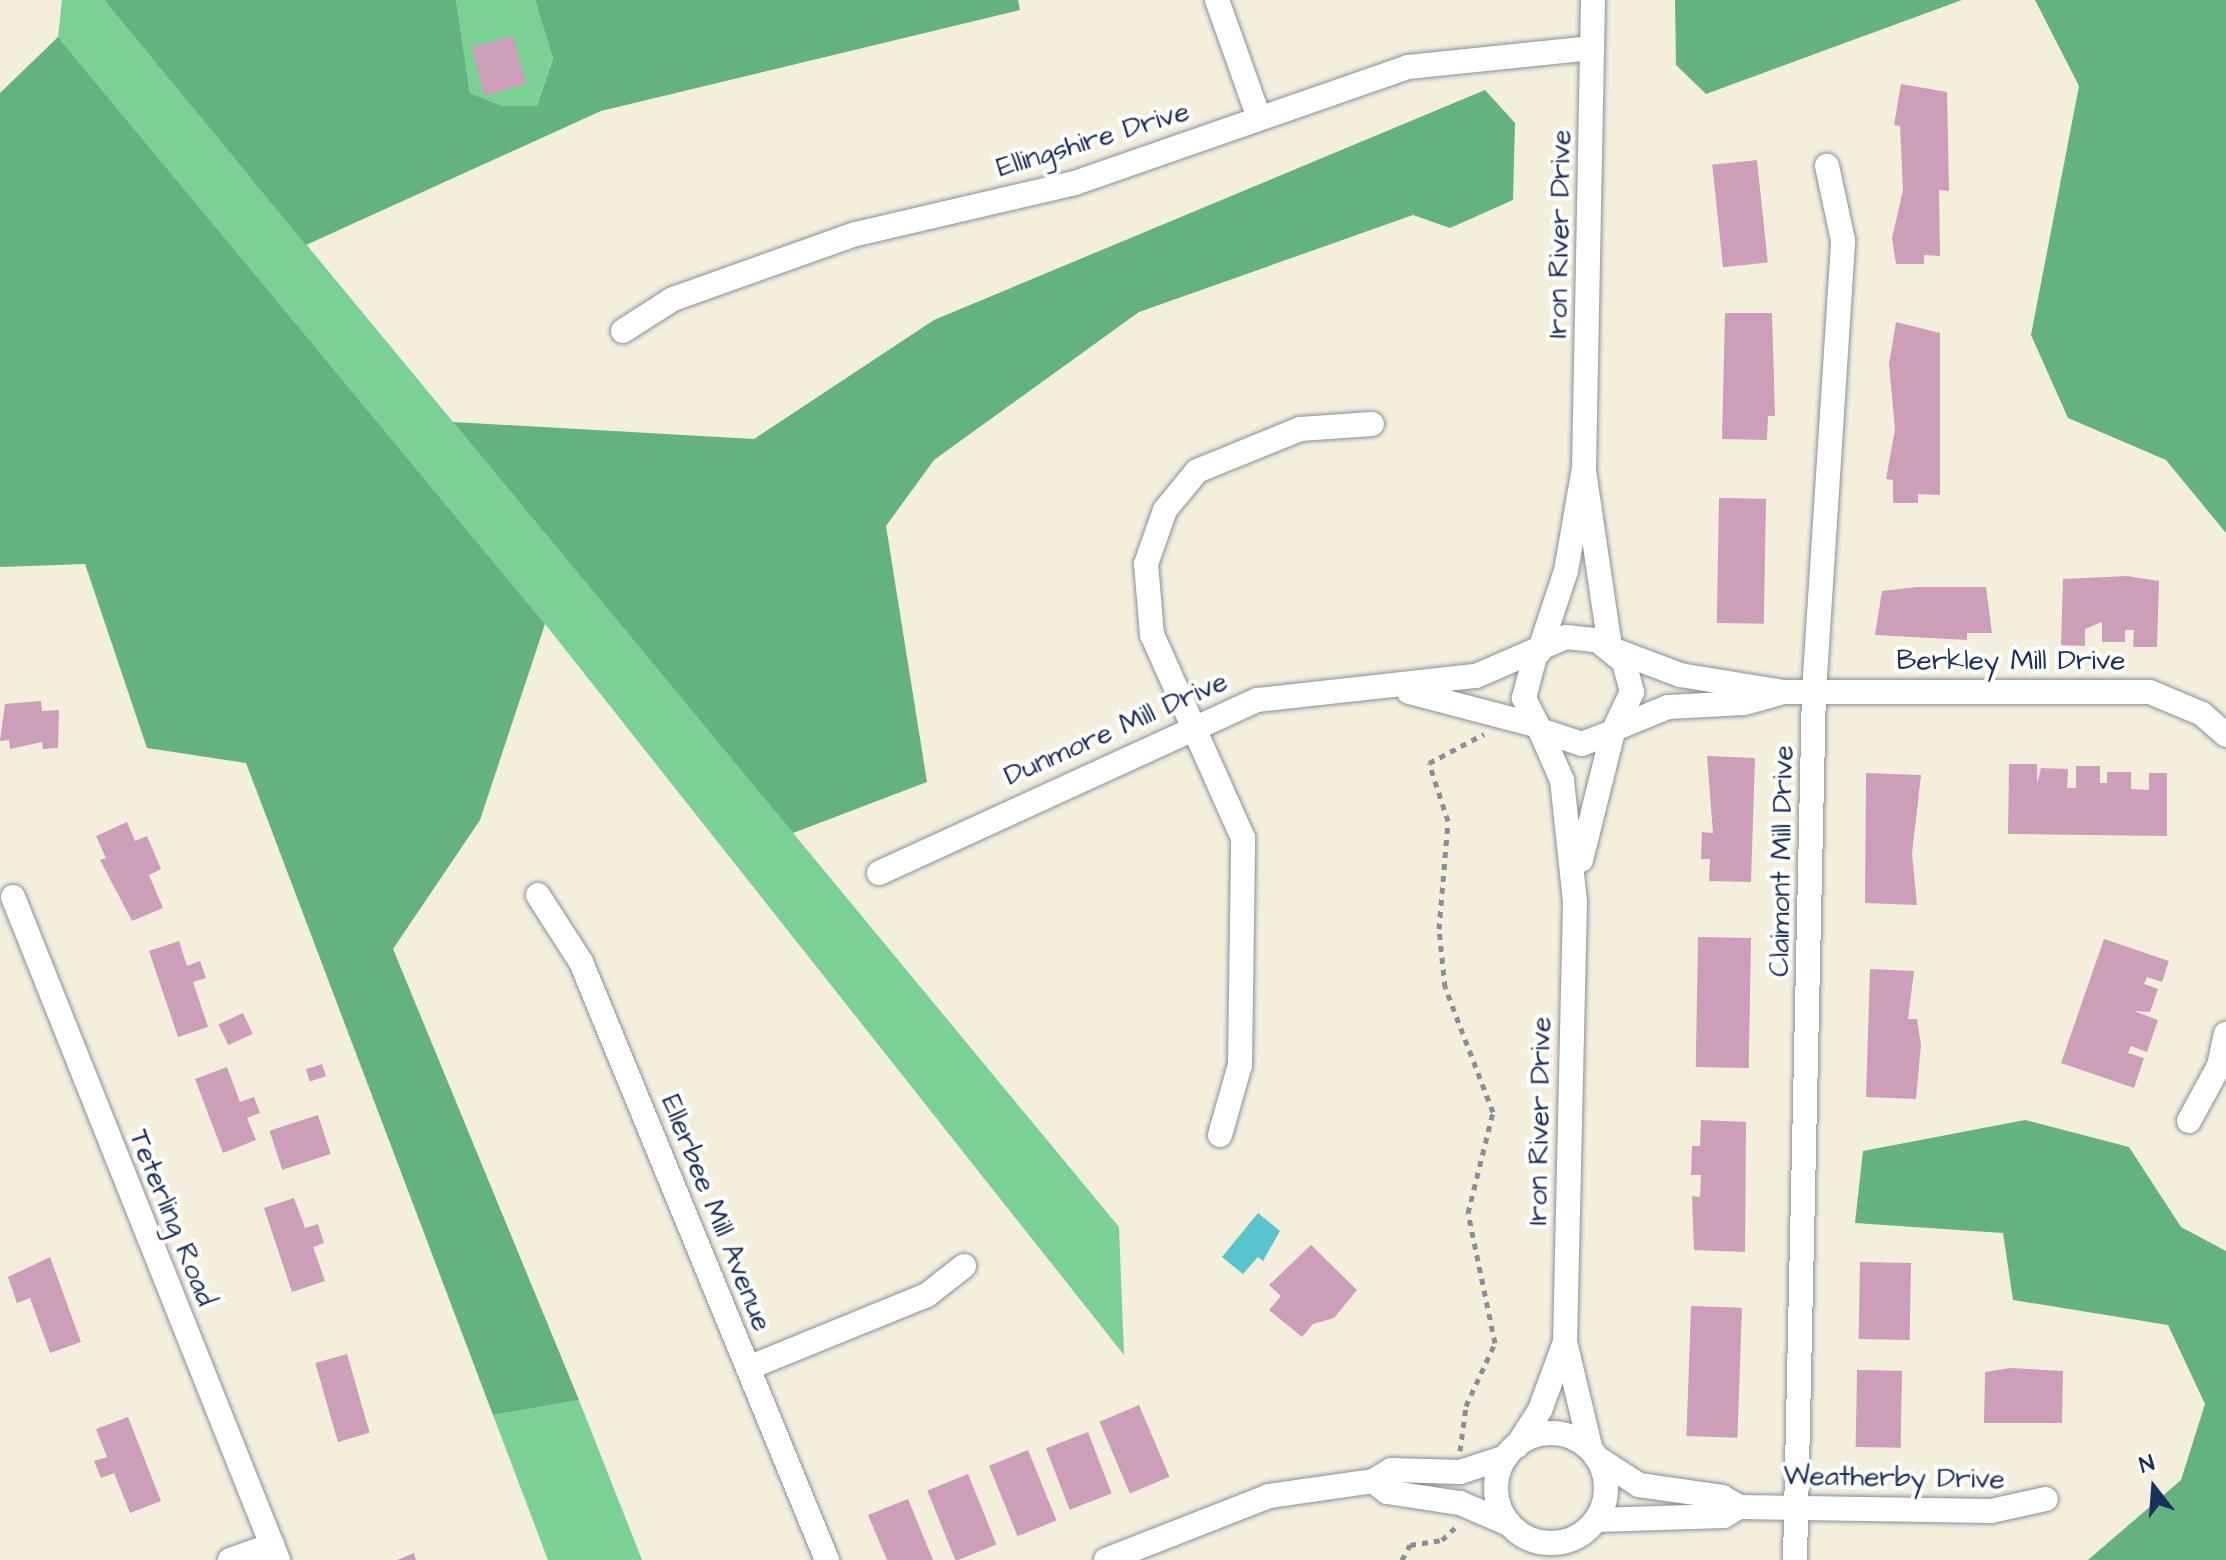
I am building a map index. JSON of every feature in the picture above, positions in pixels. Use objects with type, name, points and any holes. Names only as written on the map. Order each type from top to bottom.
[{"type":"street","points":[[1217,0],[1259,118]]},
{"type":"street","name":"Iron River Drive","points":[[1537,654],[1566,571],[1584,468],[1593,0]]},
{"type":"street","name":"Ellingshire Drive","points":[[623,331],[673,299],[856,234],[1066,186],[1259,118],[1438,60],[1592,48]]},
{"type":"street","name":"Claimont Mill Drive","points":[[1795,1560],[1814,692],[1843,240],[1827,166]]},
{"type":"street","points":[[1220,1135],[1239,1073],[1245,862],[1239,821],[1193,724],[1144,604],[1146,564],[1165,510],[1197,471],[1240,449],[1313,426],[1372,424]]},
{"type":"street","name":"Iron River Drive","points":[[1584,468],[1612,648]]},
{"type":"street","points":[[1581,636],[1612,648],[1632,692],[1615,730],[1582,744],[1538,728],[1523,683],[1537,654],[1581,636]]},
{"type":"street","name":"Berkley Mill Drive","points":[[1612,648],[1680,675],[1784,692]]},
{"type":"street","name":"Dunmore Mill Drive","points":[[879,873],[1193,724],[1257,700],[1391,689],[1489,673],[1537,654]]},
{"type":"street","name":"Dunmore Mill Drive","points":[[1391,689],[1538,728]]},
{"type":"street","name":"Berkley Mill Drive","points":[[1615,730],[1668,707],[1784,692],[2150,692],[2202,714],[2226,735]]},
{"type":"street","name":"Iron River Drive","points":[[1538,728],[1562,780],[1575,902]]},
{"type":"street","name":"Iron River Drive","points":[[1594,1454],[1565,1342],[1575,902],[1587,814],[1615,730]]},
{"type":"street","name":"Ellerbee Mill Avenue","points":[[538,895],[581,962],[827,1560]]},
{"type":"street","name":"Teterling Road","points":[[13,897],[275,1553]]},
{"type":"street","points":[[2189,1121],[2219,1066],[2226,1034]]},
{"type":"street","points":[[748,1368],[927,1295],[964,1266]]},
{"type":"street","name":"Iron River Drive","points":[[1511,1451],[1540,1410],[1553,1359],[1565,1342]]},
{"type":"street","points":[[1106,1560],[1269,1496],[1373,1481],[1391,1470],[1460,1472],[1555,1433],[1594,1454],[1606,1495],[1572,1560]]},
{"type":"street","points":[[1511,1451],[1496,1498],[1512,1527],[1522,1560]]},
{"type":"street","name":"Weatherby Drive","points":[[1594,1454],[1639,1485],[1722,1497],[1739,1507]]},
{"type":"street","points":[[1373,1481],[1387,1492],[1460,1503],[1544,1543],[1593,1524]]},
{"type":"street","name":"Weatherby Drive","points":[[1593,1524],[1724,1516],[1739,1507],[1797,1505],[1991,1511],[2046,1499]]},
{"type":"street","points":[[230,1560],[275,1553]]},
{"type":"path","points":[[1460,1453],[1466,1406],[1495,1343],[1468,1213],[1493,1112],[1445,987],[1439,929],[1448,821],[1429,763],[1477,742],[1488,726]]},
{"type":"path","points":[[1402,1560],[1410,1545],[1442,1540],[1458,1523]]},
{"type":"green space","points":[[62,0],[104,0],[1119,1227],[1124,1355],[545,624],[58,37]]},
{"type":"green space","points":[[104,0],[456,0],[470,93],[502,106],[537,106],[553,58],[535,0],[1018,0],[1020,10],[601,111],[306,245]]},
{"type":"green space","points":[[456,0],[535,0],[553,57],[537,106],[502,106],[470,93]]},
{"type":"green space","points":[[1675,0],[1962,0],[1706,94],[1676,65]]},
{"type":"green space","points":[[2035,0],[2226,0],[2226,533],[2166,460],[2068,418],[2031,335],[2079,86]]},
{"type":"green space","points":[[58,37],[545,624],[480,820],[393,949],[579,1400],[493,1415],[246,763],[147,748],[85,564],[0,567],[0,93]]},
{"type":"green space","points":[[1485,90],[1515,123],[1513,200],[1450,228],[1413,215],[1139,312],[934,460],[886,526],[927,782],[793,833],[453,422],[754,439],[934,320]]},
{"type":"green space","points":[[2025,1120],[2129,1147],[2181,1227],[2226,1251],[2226,1560],[2088,1560],[2181,1480],[2205,1404],[2168,1325],[2013,1300],[2003,1233],[1855,1223],[1863,1151]]},
{"type":"green space","points":[[579,1400],[642,1560],[548,1560],[493,1415]]},
{"type":"water","points":[[1258,1213],[1280,1231],[1263,1261],[1258,1257],[1243,1274],[1222,1257]]},
{"type":"building","points":[[513,36],[526,84],[484,95],[471,47]]},
{"type":"building","points":[[1901,84],[1947,92],[1949,191],[1939,190],[1940,256],[1924,255],[1924,264],[1896,264],[1892,238],[1903,190],[1900,126],[1894,125]]},
{"type":"building","points":[[1757,160],[1768,262],[1723,267],[1712,165]]},
{"type":"building","points":[[1725,313],[1772,313],[1775,416],[1768,416],[1767,440],[1722,439]]},
{"type":"building","points":[[1896,322],[1940,333],[1940,495],[1918,494],[1918,503],[1893,503],[1893,480],[1886,479],[1895,429],[1889,364]]},
{"type":"building","points":[[1719,498],[1766,499],[1764,624],[1717,623]]},
{"type":"building","points":[[2127,576],[2159,581],[2157,647],[2133,647],[2134,630],[2125,630],[2125,642],[2102,642],[2102,622],[2085,629],[2085,646],[2061,645],[2063,579]]},
{"type":"building","points":[[1917,587],[1986,587],[1992,633],[1967,633],[1967,640],[1875,635],[1882,591]]},
{"type":"building","points":[[41,701],[42,711],[59,710],[58,748],[43,749],[42,742],[10,749],[9,740],[0,741],[5,704]]},
{"type":"building","points":[[1707,756],[1755,758],[1751,882],[1709,881],[1710,859],[1701,859],[1702,832],[1713,833]]},
{"type":"building","points":[[2009,764],[2037,764],[2037,784],[2041,768],[2068,769],[2067,788],[2076,788],[2076,766],[2100,766],[2100,783],[2107,783],[2107,772],[2131,772],[2131,789],[2149,790],[2149,773],[2167,773],[2167,836],[2008,834]]},
{"type":"building","points":[[1866,773],[1921,775],[1912,854],[1917,905],[1865,903]]},
{"type":"building","points":[[127,822],[135,841],[147,836],[161,869],[149,875],[163,908],[132,921],[100,860],[106,858],[96,836]]},
{"type":"building","points":[[1698,937],[1751,938],[1749,1068],[1696,1067]]},
{"type":"building","points":[[2104,939],[2169,961],[2162,982],[2147,977],[2144,984],[2158,989],[2150,1012],[2134,1011],[2158,1020],[2147,1052],[2131,1046],[2128,1053],[2144,1058],[2134,1088],[2061,1063]]},
{"type":"building","points":[[179,941],[187,966],[200,961],[206,978],[193,982],[208,1027],[178,1037],[149,951]]},
{"type":"building","points":[[1870,969],[1914,971],[1908,1019],[1917,1019],[1921,1045],[1916,1099],[1866,1097]]},
{"type":"building","points":[[243,1013],[253,1034],[228,1045],[219,1024]]},
{"type":"building","points":[[322,1064],[326,1076],[310,1082],[306,1069]]},
{"type":"building","points":[[227,1067],[240,1102],[254,1097],[260,1113],[247,1118],[256,1140],[223,1153],[195,1079]]},
{"type":"building","points":[[318,1115],[331,1154],[282,1170],[269,1131]]},
{"type":"building","points":[[1701,1120],[1746,1122],[1745,1252],[1694,1250],[1692,1196],[1700,1197],[1701,1175],[1691,1175],[1692,1146],[1700,1146]]},
{"type":"building","points":[[294,1198],[305,1228],[318,1224],[324,1243],[313,1247],[325,1281],[292,1292],[264,1208]]},
{"type":"building","points":[[1311,1245],[1357,1290],[1334,1318],[1313,1324],[1302,1337],[1269,1310],[1281,1296],[1269,1285]]},
{"type":"building","points":[[50,1257],[81,1342],[50,1353],[30,1298],[17,1303],[8,1277]]},
{"type":"building","points":[[1860,1262],[1911,1263],[1910,1340],[1859,1339]]},
{"type":"building","points":[[1691,1306],[1742,1308],[1737,1438],[1686,1436]]},
{"type":"building","points":[[347,1354],[370,1433],[338,1442],[315,1363]]},
{"type":"building","points":[[2011,1368],[2063,1371],[2062,1423],[1984,1423],[1985,1372]]},
{"type":"building","points":[[1857,1370],[1902,1371],[1901,1448],[1856,1447]]},
{"type":"building","points":[[1139,1405],[1169,1477],[1130,1494],[1099,1422]]},
{"type":"building","points":[[128,1417],[161,1501],[130,1513],[114,1473],[101,1478],[94,1461],[107,1457],[96,1429]]},
{"type":"building","points":[[1088,1432],[1112,1494],[1070,1510],[1046,1448]]},
{"type":"building","points":[[1028,1450],[1056,1520],[1018,1536],[989,1466]]},
{"type":"building","points":[[968,1474],[996,1544],[955,1560],[927,1490]]},
{"type":"building","points":[[908,1499],[933,1560],[887,1560],[868,1515]]},
{"type":"building","points":[[414,1553],[416,1560],[397,1560]]}]
